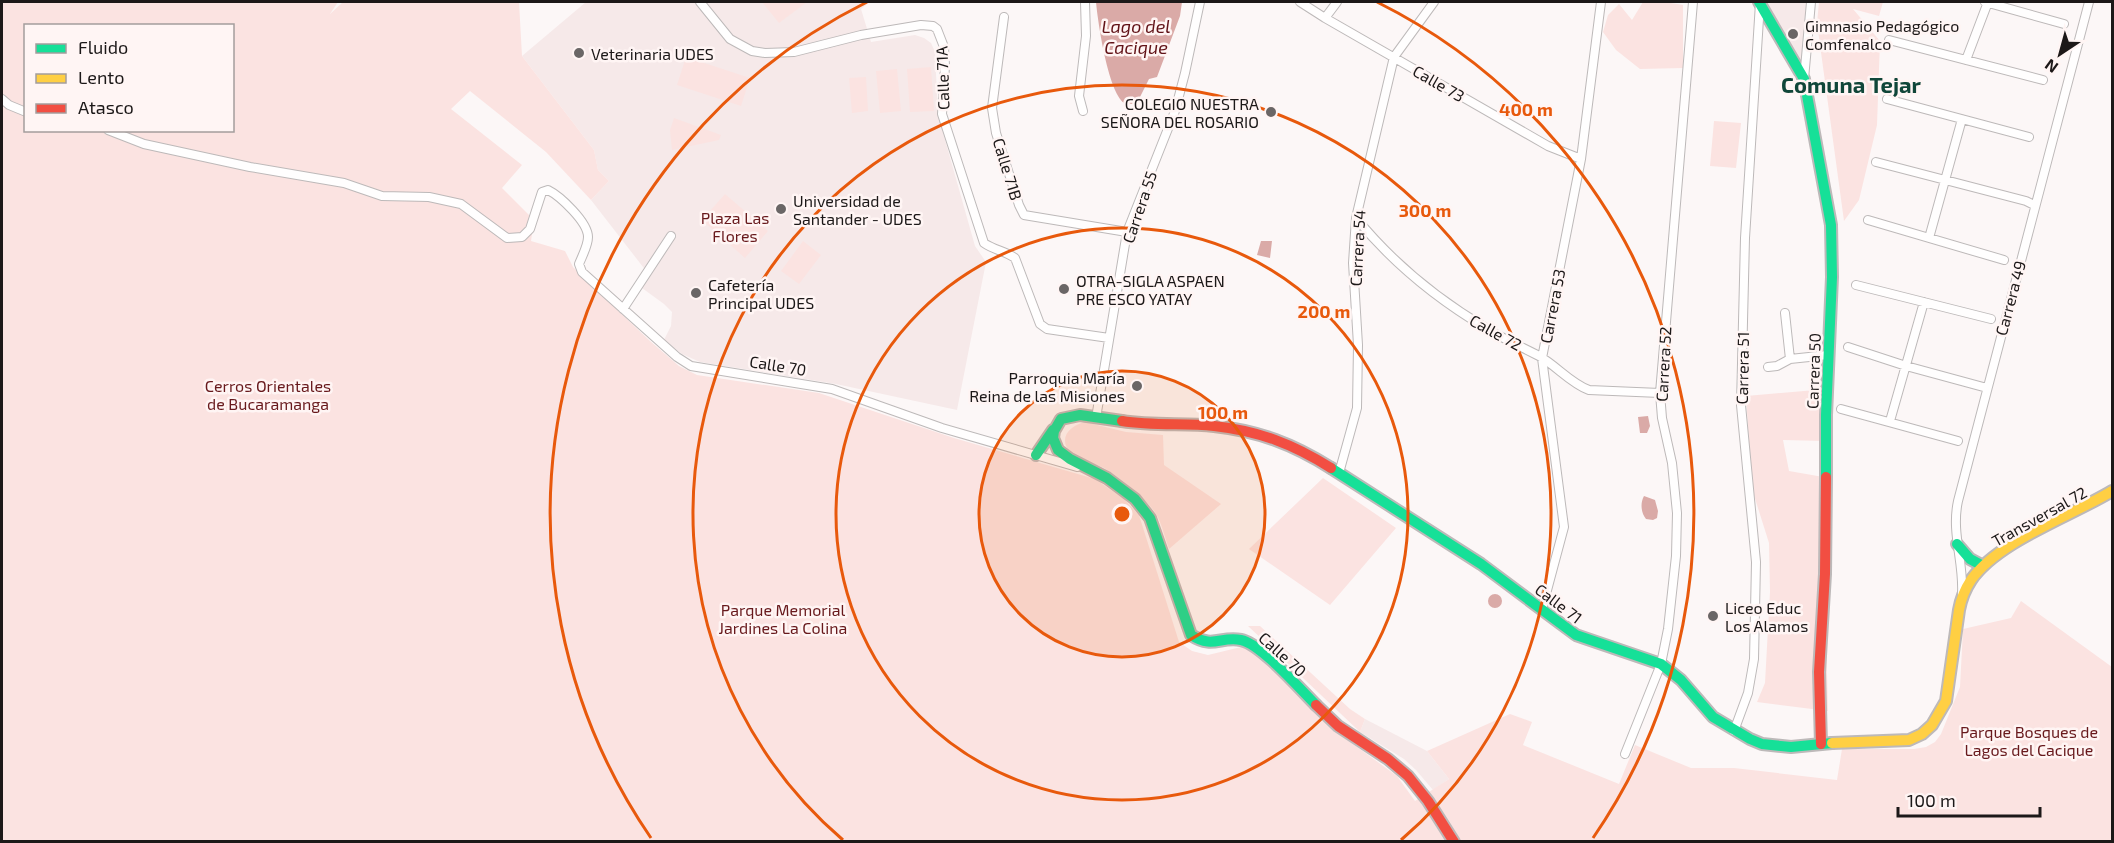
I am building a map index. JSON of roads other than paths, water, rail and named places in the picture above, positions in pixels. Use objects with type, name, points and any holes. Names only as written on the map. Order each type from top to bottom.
[{"type":"street","name":"Calle 71A","points":[[700,2],[730,39],[752,51],[765,53],[794,52],[861,35],[921,25],[933,26],[937,29],[944,47],[942,114],[984,243],[992,249],[1015,258],[1040,324],[1047,329],[1109,338]]},
{"type":"street","points":[[1083,111],[1079,96],[1086,36],[1086,2]]},
{"type":"street","name":"Carrera 55","points":[[1096,418],[1127,232],[1175,111],[1200,2]]},
{"type":"street","name":"Calle 73","points":[[1300,2],[1548,146],[1581,159]]},
{"type":"street","points":[[1325,18],[1337,2]]},
{"type":"street","name":"Carrera 54","points":[[1339,473],[1357,408],[1358,345],[1353,263],[1356,218],[1394,57],[1434,2]]},
{"type":"street","name":"Carrera 53","points":[[1542,609],[1564,527],[1542,358],[1581,159],[1601,2]]},
{"type":"street","name":"Carrera 52","points":[[1624,754],[1661,664],[1670,618],[1676,556],[1677,513],[1672,463],[1662,418],[1660,393],[1693,2]]},
{"type":"street","points":[[1760,2],[1804,79]]},
{"type":"street","name":"Carrera 51","points":[[1734,731],[1749,693],[1754,659],[1756,562],[1741,405],[1746,238],[1760,2]]},
{"type":"street","name":"Carrera 50","points":[[1811,2],[1804,79],[1831,225],[1832,277],[1828,355],[1825,574],[1819,672],[1821,744]]},
{"type":"street","points":[[1966,60],[1987,2],[2064,24]]},
{"type":"street","name":"Carrera 49","points":[[1962,598],[1962,575],[1955,516],[2034,205],[2089,2]]},
{"type":"street","name":"Calle 71B","points":[[1004,17],[992,108],[996,133],[1018,205],[1024,215],[1127,232]]},
{"type":"street","points":[[1889,40],[2043,80]]},
{"type":"street","points":[[2,99],[9,105],[24,111]]},
{"type":"street","points":[[1887,99],[2029,137]]},
{"type":"street","points":[[1929,238],[1962,119]]},
{"type":"street","name":"Calle 70","points":[[113,132],[144,144],[250,167],[344,183],[382,196],[429,197],[462,204],[507,238],[522,237],[530,229],[544,189],[562,199],[582,223],[588,237],[579,264],[580,268],[622,309],[677,357],[691,366],[832,389],[942,429],[1096,472]]},
{"type":"street","points":[[1876,162],[2034,205]]},
{"type":"street","name":"Calle 72","points":[[1356,218],[1379,246],[1446,303],[1488,330],[1542,358],[1581,387],[1589,390],[1660,393]]},
{"type":"street","points":[[1868,220],[2004,260]]},
{"type":"street","points":[[622,309],[670,236]]},
{"type":"street","points":[[1856,285],[1991,319]]},
{"type":"street","points":[[1890,421],[1924,302]]},
{"type":"street","points":[[1785,313],[1790,359]]},
{"type":"street","points":[[1848,347],[1906,366],[1987,388]]},
{"type":"street","points":[[1768,367],[1777,366],[1790,359],[1828,355]]},
{"type":"street","points":[[1841,409],[1958,441]]},
{"type":"street","points":[[1036,455],[1061,419],[1080,415]]},
{"type":"street","points":[[1070,459],[1061,447],[1059,439],[1067,422],[1080,415]]},
{"type":"street","name":"Calle 71","points":[[1080,415],[1140,424],[1213,426],[1261,435],[1293,446],[1481,564],[1576,635],[1661,664],[1681,680],[1713,717],[1734,731],[1762,744],[1778,747],[1851,741],[1909,740],[1919,737],[1940,716],[1946,701],[1962,598]]},
{"type":"street","points":[[1056,425],[1053,438],[1055,445],[1070,459]]},
{"type":"street","name":"Calle 70","points":[[1070,459],[1096,472],[1135,499],[1150,518],[1191,635],[1202,642],[1233,638],[1245,640],[1256,646],[1338,726],[1388,759],[1408,776],[1428,801],[1454,842]]},
{"type":"street","name":"Transversal 72","points":[[1962,598],[1973,576],[1983,566],[2024,539],[2112,491]]},
{"type":"street","points":[[1958,544],[1970,559],[1983,566]]},
{"type":"water","name":"Lago del Cacique","points":[[1096,2],[1182,2],[1180,16],[1157,77],[1149,79],[1140,97],[1133,104],[1124,103],[1113,85],[1105,56]]},
{"type":"water","points":[[1261,241],[1272,241],[1270,258],[1257,255]]},
{"type":"water","points":[[1648,416],[1650,426],[1647,433],[1640,433],[1638,417]]},
{"type":"water","points":[[1644,496],[1655,500],[1658,511],[1657,518],[1653,520],[1646,519],[1643,514]]},
{"type":"water","points":[[1492,594],[1498,594],[1502,601],[1498,608],[1492,608],[1488,604],[1488,598]]},
{"type":"place","name":"Gimnasio Pedagógico Comfenalco","points":[[1793,34]]},
{"type":"place","name":"Veterinaria UDES","points":[[579,53]]},
{"type":"place","name":"COLEGIO NUESTRA SEÑORA DEL ROSARIO","points":[[1271,112]]},
{"type":"place","name":"Universidad de Santander - UDES","points":[[781,209]]},
{"type":"place","name":"OTRA-SIGLA ASPAEN PRE ESCO YATAY","points":[[1064,289]]},
{"type":"place","name":"Cafetería Principal UDES","points":[[696,293]]},
{"type":"place","name":"Parroquia María Reina de las Misiones","points":[[1137,386]]},
{"type":"place","name":"Liceo Educ Los Alamos","points":[[1713,616]]},
{"type":"district","name":"Comuna Tejar","points":[[1851,84]]},
{"type":"park label","name":"Plaza Las Flores","points":[[735,226]]},
{"type":"park label","name":"Cerros Orientales de Bucaramanga","points":[[268,394]]},
{"type":"park label","name":"Parque Memorial Jardines La Colina","points":[[783,618]]},
{"type":"park label","name":"Parque Bosques de Lagos del Cacique","points":[[2029,740]]}]
